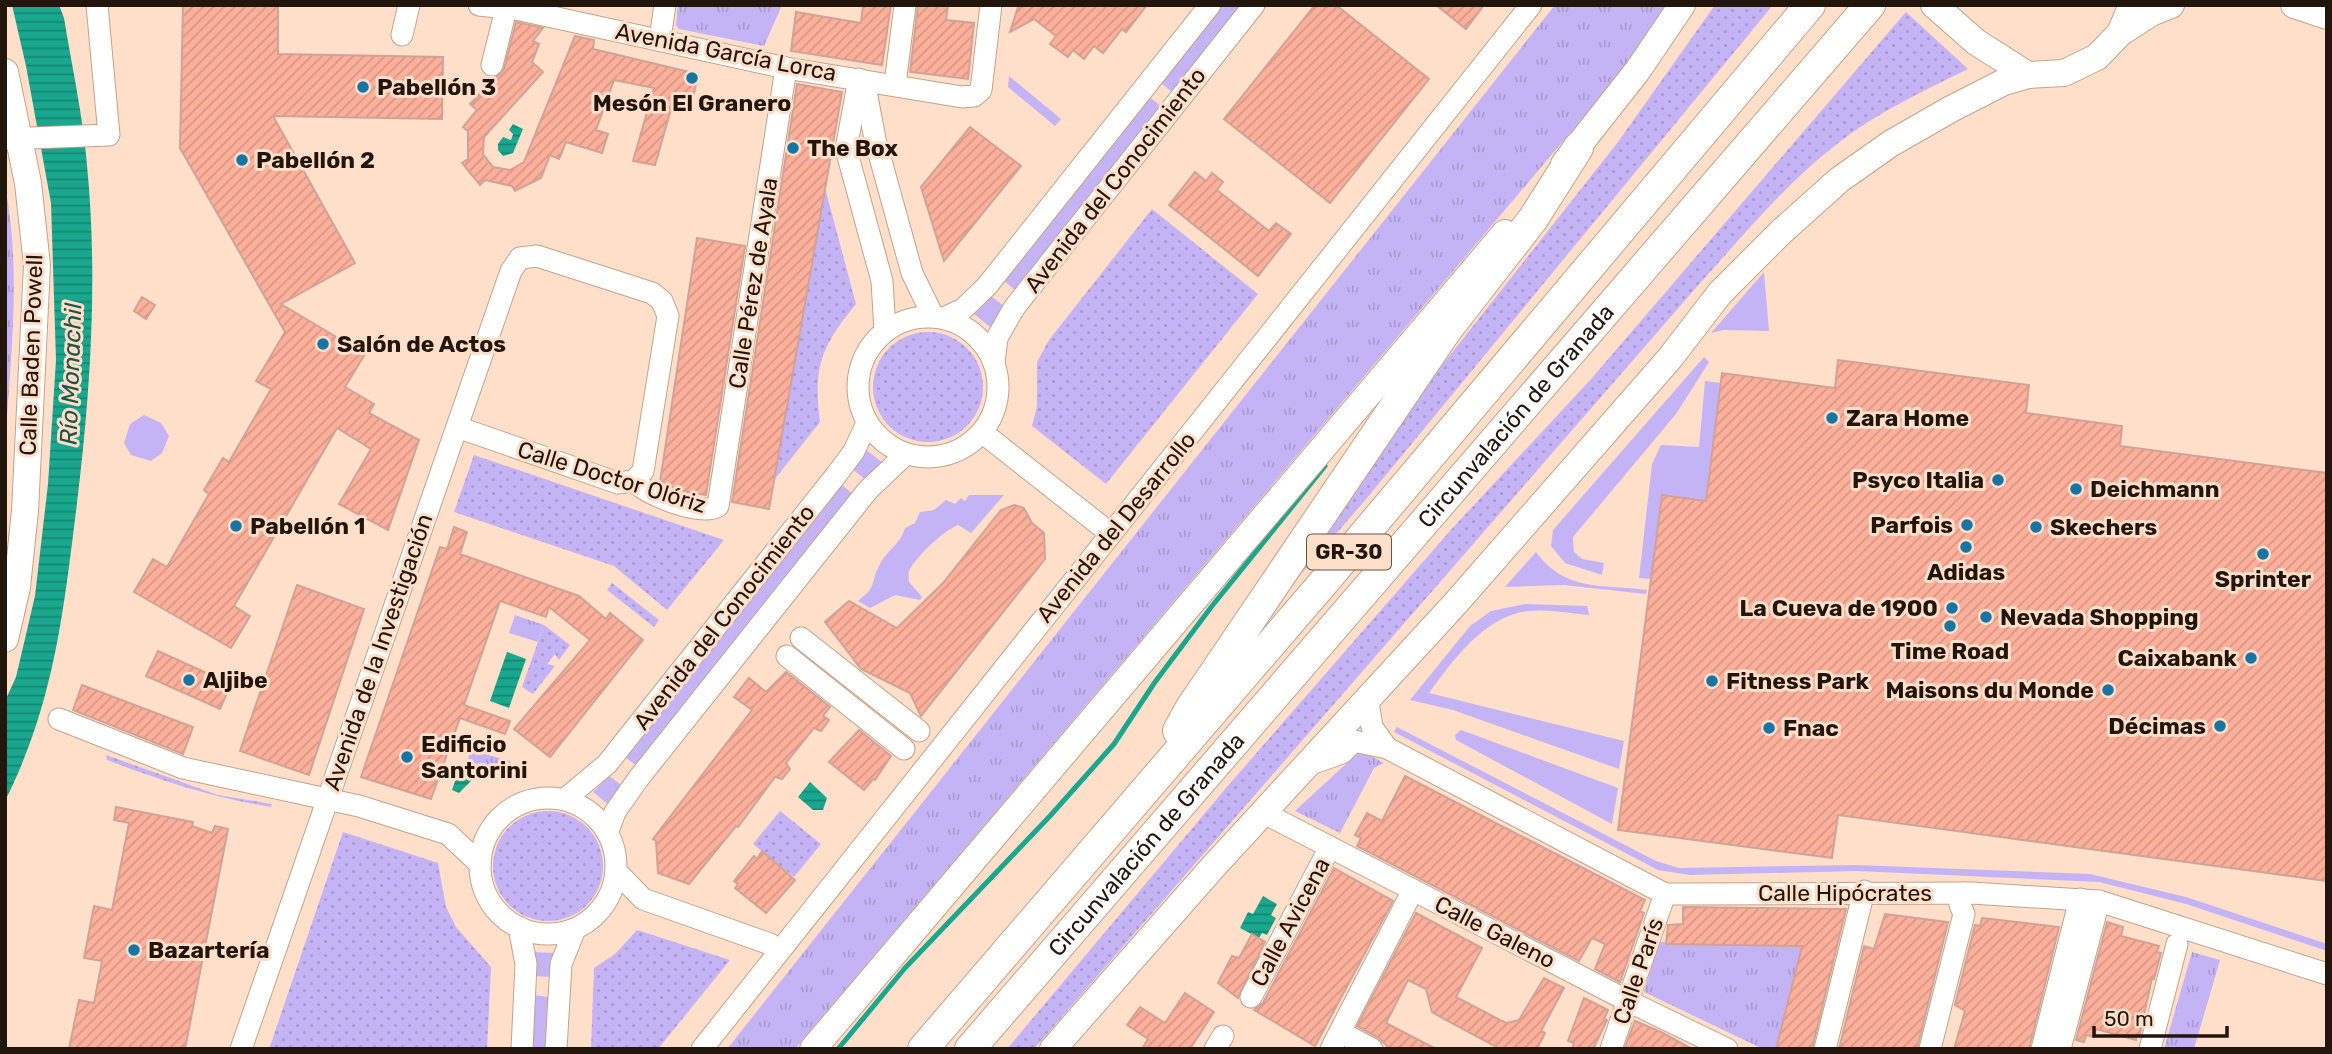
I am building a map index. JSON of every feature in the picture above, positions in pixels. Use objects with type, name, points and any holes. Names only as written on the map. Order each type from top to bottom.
[{"type":"highway","name":"Circunvalación de Granada","points":[[923,1049],[1146,790],[1810,5]]},
{"type":"highway","name":"Circunvalación de Granada","points":[[970,1049],[1870,5]]},
{"type":"highway","points":[[1146,790],[1190,709],[1446,331],[1532,219],[1578,148]]},
{"type":"main road","points":[[813,1049],[1578,148],[1638,70],[1682,5]]},
{"type":"main road","points":[[1934,5],[1976,42],[2028,75]]},
{"type":"main road","points":[[2120,33],[2132,5]]},
{"type":"main road","points":[[1053,1049],[1213,867],[1353,714],[1368,702],[1661,368],[1720,293],[1781,232],[1839,180],[1890,144],[2004,82],[2028,75],[2064,74],[2096,57],[2120,33],[2151,13],[2171,5]]},
{"type":"main road","points":[[2294,5],[2327,16]]},
{"type":"main road","name":"Calle Baden Powell","points":[[5,72],[20,139],[34,233],[36,331],[25,511],[17,587],[5,639]]},
{"type":"street","points":[[20,139],[109,135],[97,5]]},
{"type":"street","points":[[402,34],[409,5]]},
{"type":"street","name":"Avenida García Lorca","points":[[479,5],[506,7],[786,68],[962,97],[974,96],[981,90],[990,5]]},
{"type":"street","points":[[660,40],[665,5]]},
{"type":"street","points":[[895,84],[905,5]]},
{"type":"street","name":"Avenida del Conocimiento","points":[[938,317],[963,309],[987,286],[1210,5]]},
{"type":"street","name":"Avenida del Conocimiento","points":[[995,363],[997,338],[1014,307],[1254,5]]},
{"type":"street","name":"Avenida del Desarrollo","points":[[702,1049],[1531,5]]},
{"type":"street","points":[[492,65],[506,7]]},
{"type":"street","name":"Calle Pérez de Ayala","points":[[720,499],[786,68]]},
{"type":"street","points":[[862,79],[875,139],[916,285],[938,317]]},
{"type":"street","points":[[862,79],[846,149],[882,281],[885,331]]},
{"type":"street","points":[[846,149],[857,142],[875,139]]},
{"type":"street","name":"Avenida de la Investigación","points":[[241,1049],[511,271],[520,258],[537,256],[652,293],[662,301],[668,316],[643,471],[634,481]]},
{"type":"street","points":[[938,317],[960,324],[982,341],[995,363],[999,383],[994,413],[983,433],[970,445],[949,455],[926,458],[906,454],[883,442],[867,423],[858,399],[859,373],[867,351],[885,331],[907,319],[938,317]]},
{"type":"street","name":"Avenida del Conocimiento","points":[[565,799],[607,764],[837,474],[854,451],[867,423]]},
{"type":"street","name":"Calle Doctor Olóriz","points":[[457,427],[618,483],[634,481],[648,493],[704,511],[718,506],[720,499]]},
{"type":"street","points":[[983,433],[1111,534]]},
{"type":"street","name":"Avenida del Conocimiento","points":[[608,831],[615,812],[638,779],[868,490],[906,454]]},
{"type":"street","points":[[801,638],[919,731]]},
{"type":"street","points":[[787,656],[904,749]]},
{"type":"street","points":[[1368,702],[1372,727],[1387,748]]},
{"type":"street","points":[[59,719],[183,768],[214,777],[328,798],[449,834],[480,864]]},
{"type":"street","name":"Calle Hipócrates","points":[[1308,765],[1342,753],[1354,741],[1387,748],[1665,894],[1864,891],[1973,893],[2089,900],[2327,974]]},
{"type":"street","points":[[532,799],[565,799],[596,817],[608,831],[614,844],[617,872],[605,904],[592,919],[575,929],[556,934],[537,933],[519,927],[494,908],[481,879],[480,864],[484,843],[494,824],[505,812],[532,799]]},
{"type":"street","name":"Calle Galeno","points":[[1265,813],[1713,1046]]},
{"type":"street","points":[[449,834],[494,824]]},
{"type":"street","name":"Calle Avicena","points":[[1251,997],[1330,847]]},
{"type":"street","points":[[617,872],[643,899],[770,944],[779,951]]},
{"type":"street","points":[[1372,1049],[1336,1040],[1413,890]]},
{"type":"street","points":[[1825,1049],[1864,891]]},
{"type":"street","points":[[1930,1049],[1964,914],[1960,905],[1973,893]]},
{"type":"street","points":[[1941,1049],[1973,893]]},
{"type":"street","name":"Calle París","points":[[1611,1049],[1665,894]]},
{"type":"street","points":[[605,904],[643,899]]},
{"type":"street","points":[[2042,1049],[2089,900]]},
{"type":"street","points":[[2060,1049],[2089,900]]},
{"type":"street","points":[[519,927],[526,964],[522,1049]]},
{"type":"street","points":[[556,1049],[561,964],[575,929]]},
{"type":"street","points":[[2150,1049],[2178,944]]},
{"type":"green space","points":[[678,5],[782,5],[764,46],[679,29],[676,25]]},
{"type":"green space","points":[[1221,5],[1243,5],[1173,93],[1160,82]]},
{"type":"green space","points":[[1555,5],[1674,5],[1636,55],[795,1049],[727,1049]]},
{"type":"green space","points":[[1715,5],[1773,5],[1367,498],[1270,610],[1417,397],[1618,142]]},
{"type":"green space","points":[[1906,12],[1968,69],[1868,122],[1818,159],[1783,192],[1701,282],[1034,1049],[1007,1049],[1226,788],[1449,532],[1592,378]]},
{"type":"green space","points":[[1009,76],[1061,119],[1055,126],[1008,87]]},
{"type":"green space","points":[[1148,96],[1161,106],[1016,291],[1003,280]]},
{"type":"green space","points":[[5,186],[14,283],[5,447]]},
{"type":"green space","points":[[825,188],[856,304],[827,345],[822,358],[818,386],[820,422],[774,480]]},
{"type":"green space","points":[[1152,209],[1258,294],[1106,484],[1032,426],[1037,406],[1037,362],[1049,340]]},
{"type":"green space","points":[[1764,272],[1769,331],[1723,330],[1711,333]]},
{"type":"green space","points":[[991,296],[1004,306],[990,327],[974,314]]},
{"type":"green space","points":[[928,332],[949,337],[967,348],[978,366],[983,387],[978,408],[967,426],[949,437],[928,442],[907,437],[889,426],[878,408],[873,387],[878,366],[889,348],[907,337]]},
{"type":"green space","points":[[1704,357],[1709,362],[1676,414],[1573,537],[1574,552],[1582,559],[1604,563],[1602,575],[1565,563],[1551,546],[1553,530]]},
{"type":"green space","points":[[1705,381],[1721,383],[1706,501],[1651,579],[1639,578],[1652,464],[1661,445],[1699,447]]},
{"type":"green space","points":[[144,415],[161,423],[169,436],[162,453],[151,461],[131,455],[124,443],[130,424]]},
{"type":"green space","points":[[865,449],[882,462],[866,480],[852,469]]},
{"type":"green space","points":[[474,455],[724,540],[667,610],[614,566],[454,512]]},
{"type":"green space","points":[[841,484],[854,495],[638,767],[625,757]]},
{"type":"green space","points":[[969,495],[1004,495],[971,533],[958,525],[938,538],[917,559],[909,571],[909,582],[922,597],[920,600],[895,595],[870,608],[858,601],[871,587],[883,559],[900,539],[905,528],[915,523],[920,512],[934,510],[946,500],[955,504],[961,498],[965,501]]},
{"type":"green space","points":[[1536,552],[1547,565],[1572,580],[1599,586],[1647,590],[1646,594],[1564,585],[1505,587]]},
{"type":"green space","points":[[612,583],[659,620],[654,627],[607,590]]},
{"type":"green space","points":[[1525,604],[1587,606],[1589,615],[1528,611],[1498,621],[1471,642],[1429,693],[1624,741],[1619,769],[1453,710],[1410,700],[1470,626],[1491,611]]},
{"type":"green space","points":[[515,615],[544,625],[538,642],[509,633]]},
{"type":"green space","points":[[544,625],[570,645],[559,660],[555,654],[547,664],[555,666],[533,694],[522,687]]},
{"type":"green space","points":[[1397,727],[1656,861],[1679,868],[1856,865],[2090,874],[2186,897],[2327,944],[2327,951],[2186,904],[2099,882],[1857,871],[1690,875],[1658,870],[1394,732]]},
{"type":"green space","points":[[1461,730],[1618,788],[1612,824],[1456,740],[1455,735]]},
{"type":"green space","points":[[471,750],[511,763],[492,771],[467,762]]},
{"type":"green space","points":[[1361,750],[1384,763],[1374,768],[1340,833],[1295,811]]},
{"type":"green space","points":[[106,755],[218,795],[272,804],[271,807],[229,799],[188,788],[107,760]]},
{"type":"green space","points":[[609,776],[623,786],[610,806],[593,792]]},
{"type":"green space","points":[[548,811],[569,816],[587,827],[598,845],[603,866],[598,887],[587,905],[569,916],[548,921],[527,916],[509,905],[498,887],[493,866],[498,845],[509,827],[527,816]]},
{"type":"green space","points":[[780,811],[821,844],[794,877],[753,844]]},
{"type":"green space","points":[[343,832],[438,863],[446,907],[456,927],[491,967],[487,1049],[269,1049]]},
{"type":"green space","points":[[637,930],[730,960],[658,1049],[591,1049],[594,968],[615,954]]},
{"type":"green space","points":[[1659,942],[1806,944],[1779,1049],[1763,1049],[1644,992]]},
{"type":"green space","points":[[532,952],[555,953],[551,977],[534,976]]},
{"type":"green space","points":[[2192,952],[2220,960],[2194,1049],[2164,1049]]},
{"type":"green space","points":[[533,995],[550,997],[547,1049],[530,1049]]},
{"type":"water","name":"Río Monachil","points":[[12,5],[59,5],[64,18],[87,165],[92,304],[84,443],[58,639],[43,704],[5,801],[5,701],[16,677],[35,596],[48,484],[56,360],[51,203]]},
{"type":"water","points":[[513,124],[523,129],[513,153],[503,156],[498,150],[498,144],[503,137],[511,140],[513,134],[509,130]]},
{"type":"water","points":[[507,652],[526,659],[509,708],[490,701]]},
{"type":"water","points":[[460,766],[475,772],[472,780],[459,793],[452,790]]},
{"type":"water","points":[[810,782],[827,798],[823,810],[813,810],[798,797]]},
{"type":"water","points":[[1263,896],[1277,904],[1271,915],[1276,918],[1267,935],[1262,933],[1259,938],[1240,928],[1248,912],[1253,914]]},
{"type":"building","points":[[183,5],[278,5],[278,54],[443,57],[442,119],[273,116],[355,263],[281,304],[365,354],[345,387],[374,404],[369,413],[419,440],[388,530],[339,504],[371,449],[337,428],[234,606],[250,616],[231,648],[134,592],[153,559],[167,567],[209,494],[204,490],[223,458],[229,462],[271,389],[256,381],[285,332],[180,148]]},
{"type":"building","points":[[863,5],[891,5],[882,65],[791,51],[796,12],[861,23]]},
{"type":"building","points":[[918,5],[948,5],[946,20],[974,23],[968,79],[910,72]]},
{"type":"building","points":[[1016,5],[1147,5],[1126,32],[1122,29],[1103,53],[1094,46],[1084,59],[1073,50],[1068,57],[1050,44],[1056,36],[1034,19],[1010,32],[1018,7]]},
{"type":"building","points":[[1315,5],[1336,5],[1429,79],[1330,203],[1224,119]]},
{"type":"building","points":[[1436,5],[1484,5],[1466,29]]},
{"type":"building","points":[[516,22],[543,28],[533,41],[539,44],[532,62],[543,72],[484,137],[483,154],[493,167],[510,170],[524,162],[575,36],[594,40],[593,49],[698,74],[690,113],[671,109],[655,165],[633,161],[654,88],[614,80],[596,130],[608,134],[602,153],[566,142],[559,159],[550,155],[541,178],[515,191],[512,186],[485,180],[480,185],[462,163],[468,159],[468,131],[463,127],[477,110],[470,104],[504,69]]},
{"type":"building","points":[[797,84],[842,92],[769,509],[732,502]]},
{"type":"building","points":[[970,127],[1021,166],[944,261],[921,187]]},
{"type":"building","points":[[1195,172],[1206,181],[1212,173],[1223,182],[1217,190],[1269,231],[1276,223],[1291,234],[1258,276],[1169,205]]},
{"type":"building","points":[[697,238],[745,246],[706,495],[682,491],[660,482]]},
{"type":"building","points":[[142,297],[155,305],[146,319],[134,311]]},
{"type":"building","name":"Nevada Shopping","points":[[1838,360],[2029,385],[2026,413],[2122,426],[2120,446],[2327,473],[2327,881],[1838,815],[1832,858],[1618,830],[1662,495],[1706,501],[1722,373],[1835,388]]},
{"type":"building","points":[[1014,505],[1024,508],[1032,523],[1044,533],[1045,559],[921,716],[910,693],[861,669],[825,622],[849,601],[897,628],[943,583],[1001,510]]},
{"type":"building","points":[[454,527],[467,532],[460,554],[579,596],[606,619],[610,613],[643,640],[550,757],[514,729],[590,640],[549,607],[546,617],[500,601],[464,705],[510,721],[505,734],[460,718],[431,799],[361,777],[440,547],[447,549]]},
{"type":"building","points":[[297,585],[364,609],[309,775],[240,751]]},
{"type":"building","name":"Aljibe","points":[[158,651],[231,684],[220,709],[146,676]]},
{"type":"building","points":[[786,672],[830,707],[823,716],[829,720],[821,731],[814,728],[786,763],[790,769],[782,779],[775,777],[738,827],[736,826],[689,884],[658,873],[656,841],[653,839],[752,710],[734,697],[749,678],[766,692]]},
{"type":"building","points":[[82,685],[193,727],[183,754],[73,710]]},
{"type":"building","points":[[859,730],[891,756],[875,780],[864,790],[829,762]]},
{"type":"building","points":[[1405,776],[1645,900],[1640,911],[1644,913],[1620,982],[1595,969],[1605,944],[1592,938],[1579,961],[1357,846],[1361,838],[1355,835],[1367,813],[1382,821]]},
{"type":"building","points":[[116,807],[193,822],[192,826],[212,833],[215,826],[228,829],[185,1049],[69,1049],[79,1000],[94,1003],[102,961],[84,958],[94,906],[112,910],[129,823],[114,820]]},
{"type":"building","points":[[762,851],[795,880],[766,913],[735,888],[738,884],[734,881],[754,856],[757,859]]},
{"type":"building","points":[[1334,868],[1393,901],[1315,1046],[1254,1010],[1263,1003]]},
{"type":"building","points":[[1683,907],[1846,909],[1812,1049],[1776,1049],[1802,946],[1666,944],[1668,925],[1683,924]]},
{"type":"building","points":[[1416,913],[1482,948],[1456,997],[1506,1023],[1519,1020],[1544,978],[1564,988],[1541,1031],[1545,1033],[1537,1049],[1500,1049],[1432,1012],[1426,989],[1408,980],[1386,1023],[1436,1049],[1390,1049],[1379,1038],[1357,1026]]},
{"type":"building","points":[[1885,914],[1948,922],[1917,1049],[1839,1049],[1864,946],[1874,949]]},
{"type":"building","points":[[1982,918],[2059,927],[2029,1049],[1954,1049],[1965,1011],[1955,1005],[1975,925],[1980,926]]},
{"type":"building","points":[[2107,922],[2123,927],[2121,936],[2159,946],[2157,952],[2161,953],[2154,979],[2152,978],[2140,1034],[2137,1034],[2136,1040],[2096,1029],[2094,1037],[2086,1035],[2084,1042],[2076,1040]]},
{"type":"building","points":[[1252,934],[1265,942],[1238,998],[1218,983],[1232,956],[1239,958]]},
{"type":"building","points":[[1185,993],[1214,1012],[1190,1049],[1142,1049],[1148,1039],[1127,1025],[1140,1007],[1165,1023]]},
{"type":"building","points":[[1584,998],[1608,1010],[1604,1019],[1607,1020],[1593,1049],[1572,1049],[1574,1043],[1568,1041]]},
{"type":"building","points":[[1635,1021],[1661,1032],[1692,1049],[1625,1047]]},
{"type":"waterway","points":[[838,1049],[905,968],[1050,816],[1114,744],[1155,682],[1212,606],[1325,466]]},
{"type":"place","name":"Mesón El Granero","points":[[692,78]]},
{"type":"place","name":"Pabellón 3","points":[[363,87]]},
{"type":"place","name":"The Box","points":[[793,148]]},
{"type":"place","name":"Pabellón 2","points":[[242,160]]},
{"type":"place","name":"Salón de Actos","points":[[323,344]]},
{"type":"place","name":"Zara Home","points":[[1832,418]]},
{"type":"place","name":"Psyco Italia","points":[[1998,480]]},
{"type":"place","name":"Deichmann","points":[[2076,489]]},
{"type":"place","name":"Parfois","points":[[1967,525]]},
{"type":"place","name":"Pabellón 1","points":[[236,526]]},
{"type":"place","name":"Skechers","points":[[2036,527]]},
{"type":"place","name":"Adidas","points":[[1966,547]]},
{"type":"place","name":"Sprinter","points":[[2263,554]]},
{"type":"place","name":"La Cueva de 1900","points":[[1952,608]]},
{"type":"place","name":"Nevada Shopping","points":[[1986,617]]},
{"type":"place","name":"Time Road","points":[[1950,626]]},
{"type":"place","name":"Caixabank","points":[[2251,658]]},
{"type":"place","name":"Aljibe","points":[[189,680]]},
{"type":"place","name":"Fitness Park","points":[[1712,681]]},
{"type":"place","name":"Maisons du Monde","points":[[2108,690]]},
{"type":"place","name":"Décimas","points":[[2220,726]]},
{"type":"place","name":"Fnac","points":[[1769,728]]},
{"type":"place","name":"Edificio Santorini","points":[[407,757]]},
{"type":"place","name":"Bazartería","points":[[134,950]]}]
